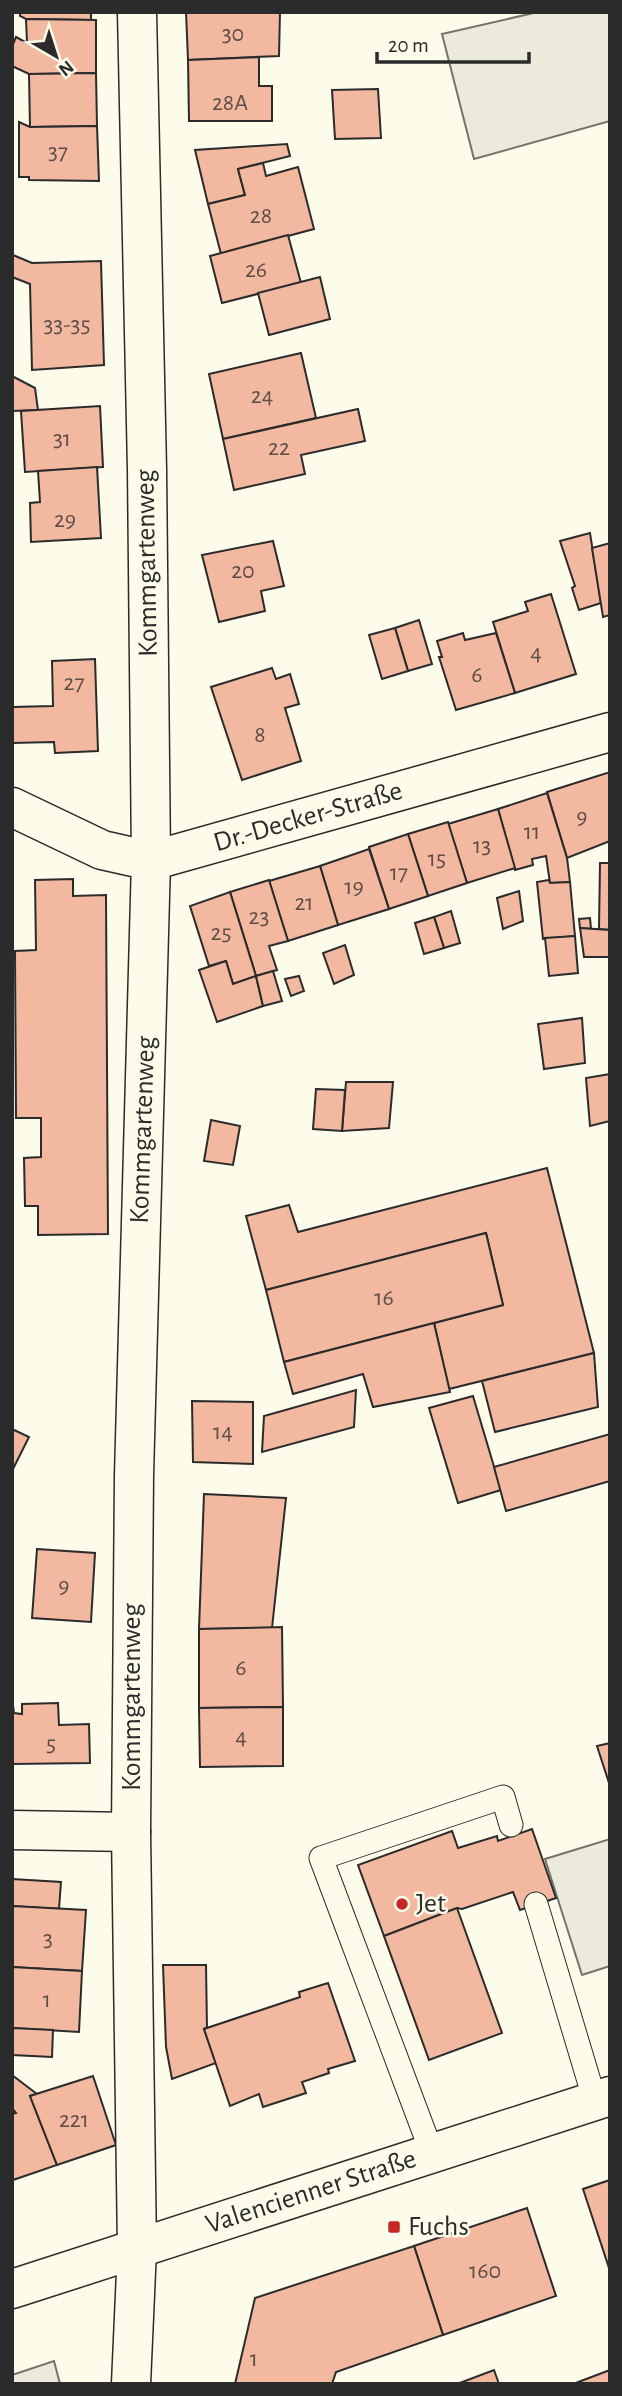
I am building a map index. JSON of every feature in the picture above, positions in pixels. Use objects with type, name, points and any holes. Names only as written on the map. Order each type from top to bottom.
[{"type":"street","name":"Kommgartenweg","points":[[131,2384],[137,2249],[131,1832],[134,1475],[151,861],[137,12]]},
{"type":"street","name":"Dr.-Decker-Straße","points":[[12,807],[102,850],[151,861],[610,732]]},
{"type":"street","points":[[12,1830],[131,1832]]},
{"type":"street","name":"Valencienner Straße","points":[[12,2289],[602,2099]]},
{"type":"lane","points":[[432,2153],[321,1857],[503,1797],[511,1825]]},
{"type":"lane","points":[[536,1905],[602,2099]]},
{"type":"shaded area","points":[[538,12],[610,12],[610,121],[474,159],[442,34]]},
{"type":"shaded area","points":[[610,1839],[610,1966],[582,1975],[545,1859]]},
{"type":"shaded area","points":[[54,2361],[60,2384],[12,2384],[12,2375]]},
{"type":"building","points":[[20,12],[91,12],[91,20],[26,19],[20,16]]},
{"type":"building","points":[[186,12],[280,12],[279,56],[188,60]]},
{"type":"building","points":[[26,19],[96,20],[96,73],[29,74],[12,66],[12,47],[16,37],[27,43]]},
{"type":"building","points":[[259,57],[259,86],[272,86],[272,121],[189,121],[188,60]]},
{"type":"building","points":[[96,73],[97,126],[30,127],[29,74]]},
{"type":"building","points":[[378,89],[381,138],[335,139],[332,90]]},
{"type":"building","points":[[19,122],[30,127],[97,126],[99,181],[29,180],[29,177],[19,177]]},
{"type":"building","points":[[287,144],[290,156],[238,169],[245,195],[208,204],[195,150]]},
{"type":"building","points":[[263,163],[266,176],[298,167],[314,229],[221,254],[208,204],[245,195],[238,169]]},
{"type":"building","points":[[288,235],[301,283],[222,303],[210,256]]},
{"type":"building","points":[[13,255],[32,263],[101,261],[104,365],[32,370],[30,284],[12,277]]},
{"type":"building","points":[[320,277],[330,319],[269,335],[258,293]]},
{"type":"building","points":[[301,353],[316,418],[223,439],[209,374]]},
{"type":"building","points":[[12,376],[35,388],[38,410],[12,411]]},
{"type":"building","points":[[100,406],[103,467],[25,472],[21,411]]},
{"type":"building","points":[[358,409],[365,441],[301,455],[305,474],[234,490],[223,439]]},
{"type":"building","points":[[97,467],[101,538],[31,542],[30,503],[40,502],[38,471]]},
{"type":"building","points":[[590,533],[601,603],[579,610],[572,588],[575,586],[560,541]]},
{"type":"building","points":[[273,541],[284,586],[261,591],[265,611],[219,622],[202,555]]},
{"type":"building","points":[[610,543],[610,615],[603,617],[592,548]]},
{"type":"building","points":[[551,594],[576,674],[515,693],[493,622],[528,611],[525,602]]},
{"type":"building","points":[[419,620],[432,664],[408,671],[395,628]]},
{"type":"building","points":[[395,628],[408,671],[382,679],[369,635]]},
{"type":"building","points":[[463,633],[465,640],[496,633],[515,693],[456,710],[439,657],[442,657],[437,641]]},
{"type":"building","points":[[95,659],[98,751],[55,753],[54,742],[12,743],[12,707],[53,706],[52,661]]},
{"type":"building","points":[[272,668],[276,679],[290,674],[299,704],[285,708],[301,761],[242,780],[211,687]]},
{"type":"building","points":[[610,772],[610,841],[567,858],[547,792]]},
{"type":"building","points":[[547,793],[567,858],[570,882],[550,883],[546,856],[532,859],[533,865],[515,870],[498,809]]},
{"type":"building","points":[[498,809],[515,868],[467,883],[448,824]]},
{"type":"building","points":[[448,822],[467,883],[428,896],[408,834]]},
{"type":"building","points":[[408,834],[428,896],[389,909],[369,847]]},
{"type":"building","points":[[369,849],[389,909],[338,925],[320,866]]},
{"type":"building","points":[[600,863],[610,863],[610,930],[599,929]]},
{"type":"building","points":[[320,866],[338,925],[288,941],[269,881]]},
{"type":"building","points":[[73,879],[73,896],[106,895],[108,1234],[38,1235],[38,1206],[25,1206],[24,1158],[41,1157],[41,1118],[16,1118],[15,951],[36,950],[35,880]]},
{"type":"building","points":[[269,880],[288,941],[269,946],[277,970],[256,976],[230,892]]},
{"type":"building","points":[[549,880],[550,883],[570,882],[575,936],[543,939],[537,882]]},
{"type":"building","points":[[519,891],[523,921],[503,929],[497,898]]},
{"type":"building","points":[[230,892],[256,976],[233,984],[226,961],[209,966],[190,906]]},
{"type":"building","points":[[451,911],[460,943],[444,948],[434,917]]},
{"type":"building","points":[[434,917],[444,948],[424,954],[415,923]]},
{"type":"building","points":[[590,918],[591,929],[580,928],[579,919]]},
{"type":"building","points":[[580,928],[610,930],[610,957],[584,957]]},
{"type":"building","points":[[575,936],[578,973],[549,976],[545,938]]},
{"type":"building","points":[[345,945],[354,975],[334,984],[323,953]]},
{"type":"building","points":[[226,961],[233,984],[256,976],[263,1006],[217,1022],[199,970]]},
{"type":"building","points":[[273,971],[282,1001],[263,1006],[256,976]]},
{"type":"building","points":[[299,976],[304,991],[291,996],[285,979]]},
{"type":"building","points":[[582,1018],[585,1063],[544,1069],[538,1024]]},
{"type":"building","points":[[610,1074],[610,1121],[590,1126],[586,1078]]},
{"type":"building","points":[[346,1082],[393,1082],[389,1128],[342,1131]]},
{"type":"building","points":[[316,1089],[345,1090],[342,1131],[313,1129]]},
{"type":"building","points":[[211,1120],[240,1126],[233,1165],[204,1161]]},
{"type":"building","points":[[547,1168],[594,1353],[449,1389],[434,1323],[503,1305],[486,1233],[266,1290],[246,1216],[289,1205],[298,1232]]},
{"type":"building","points":[[486,1233],[503,1305],[284,1362],[266,1290]]},
{"type":"building","points":[[434,1323],[450,1392],[373,1407],[363,1374],[293,1394],[284,1362]]},
{"type":"building","points":[[594,1353],[598,1407],[495,1432],[482,1381]]},
{"type":"building","points":[[356,1390],[354,1427],[262,1452],[264,1416]]},
{"type":"building","points":[[473,1396],[501,1490],[458,1503],[429,1408]]},
{"type":"building","points":[[192,1401],[253,1402],[253,1464],[193,1462]]},
{"type":"building","points":[[12,1429],[29,1437],[12,1471]]},
{"type":"building","points":[[610,1434],[610,1481],[506,1511],[494,1467]]},
{"type":"building","points":[[204,1494],[286,1498],[272,1628],[199,1629]]},
{"type":"building","points":[[37,1549],[95,1553],[91,1622],[32,1618]]},
{"type":"building","points":[[282,1627],[283,1707],[199,1708],[199,1629]]},
{"type":"building","points":[[12,1697],[14,1713],[22,1714],[22,1704],[58,1703],[59,1725],[89,1724],[90,1763],[12,1764]]},
{"type":"building","points":[[283,1707],[283,1766],[200,1767],[199,1708]]},
{"type":"building","points":[[610,1743],[610,1786],[597,1746]]},
{"type":"building","points":[[532,1829],[556,1898],[520,1910],[513,1892],[462,1909],[457,1908],[384,1936],[358,1865],[452,1831],[458,1848],[497,1836],[498,1841]]},
{"type":"building","points":[[12,1879],[61,1882],[59,1909],[12,1906]]},
{"type":"building","points":[[12,1906],[86,1910],[82,1971],[12,1967]]},
{"type":"building","points":[[457,1908],[502,2033],[429,2060],[384,1936]]},
{"type":"building","points":[[163,1965],[206,1965],[207,2028],[204,2029],[216,2063],[172,2079],[166,2047]]},
{"type":"building","points":[[12,1967],[82,1971],[79,2032],[12,2028]]},
{"type":"building","points":[[328,1983],[355,2061],[328,2069],[329,2073],[302,2082],[306,2093],[263,2107],[259,2094],[230,2106],[204,2029],[300,1997],[299,1992]]},
{"type":"building","points":[[12,2028],[53,2030],[52,2057],[12,2055]]},
{"type":"building","points":[[12,2075],[37,2094],[30,2096],[57,2165],[13,2180],[12,2114],[16,2113],[12,2108]]},
{"type":"building","points":[[93,2076],[116,2145],[57,2165],[30,2096]]},
{"type":"building","points":[[610,2180],[610,2268],[609,2268],[583,2189]]},
{"type":"building","points":[[527,2208],[556,2296],[443,2335],[414,2246]]},
{"type":"building","points":[[414,2246],[443,2335],[336,2372],[332,2384],[235,2384],[255,2298]]},
{"type":"building","points":[[494,2370],[499,2384],[457,2384]]},
{"type":"building","points":[[610,2370],[610,2384],[573,2384]]},
{"type":"place","name":"Jet","points":[[402,1904]]},
{"type":"place","name":"Fuchs","points":[[394,2227]]}]
